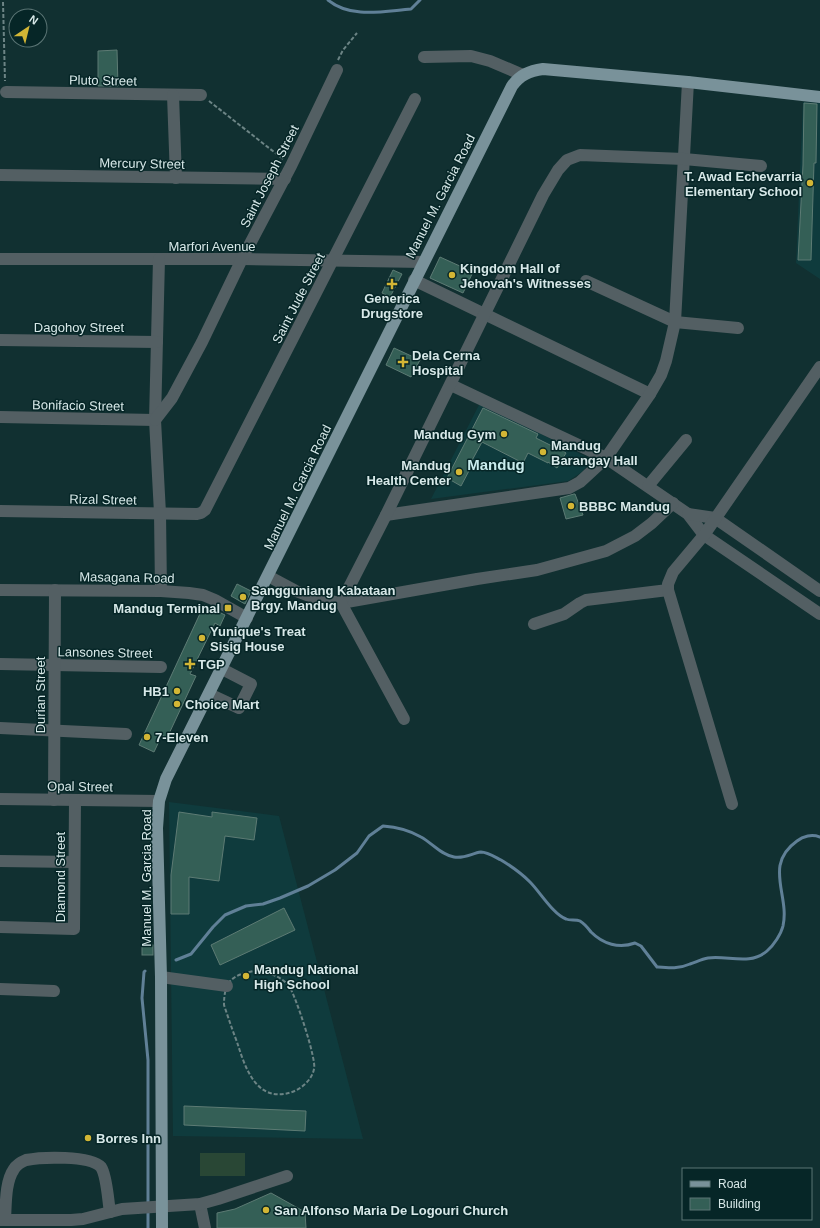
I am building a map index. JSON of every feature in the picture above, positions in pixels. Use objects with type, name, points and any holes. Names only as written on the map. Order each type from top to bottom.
[{"type":"main road","points":[[523,75],[532,71],[548,70],[688,82],[820,97]]},
{"type":"main road","name":"Manuel M. Garcia Road","points":[[162,1228],[161,977],[157,842],[159,801],[166,779],[248,618],[423,262],[508,93],[516,80],[523,75]]},
{"type":"street","points":[[424,57],[463,55],[475,56],[501,65],[523,75]]},
{"type":"street","name":"Saint Joseph Street","points":[[155,420],[172,398],[187,371],[242,260],[285,179],[337,70]]},
{"type":"street","points":[[386,515],[569,488],[580,482],[606,458],[650,394],[661,375],[666,361],[675,322],[688,82]]},
{"type":"street","name":"Pluto Street","points":[[6,92],[201,95]]},
{"type":"street","points":[[173,95],[176,178]]},
{"type":"street","name":"Saint Jude Street","points":[[204,510],[415,99]]},
{"type":"street","points":[[341,603],[451,384],[543,195],[558,170],[567,160],[580,155],[596,155],[684,159],[761,166]]},
{"type":"street","name":"Mercury Street","points":[[0,175],[285,179]]},
{"type":"street","name":"Marfori Avenue","points":[[0,258],[423,262]]},
{"type":"street","points":[[159,260],[155,420],[160,513],[161,591]]},
{"type":"street","points":[[414,280],[650,394]]},
{"type":"street","points":[[586,281],[675,322],[738,328]]},
{"type":"street","name":"Dagohoy Street","points":[[0,340],[157,342]]},
{"type":"street","points":[[732,804],[668,590],[668,584],[673,572],[704,535],[820,367]]},
{"type":"street","points":[[451,384],[606,458],[688,514],[704,535],[820,614]]},
{"type":"street","name":"Bonifacio Street","points":[[0,417],[155,420]]},
{"type":"street","points":[[648,486],[686,440]]},
{"type":"street","points":[[268,576],[296,591],[317,599],[341,603],[477,578],[537,570],[606,551],[635,536],[652,523],[673,503]]},
{"type":"street","name":"Rizal Street","points":[[0,511],[197,514],[204,510]]},
{"type":"street","points":[[688,514],[715,518],[758,549],[820,590]]},
{"type":"street","points":[[747,565],[758,549]]},
{"type":"street","name":"Masagana Road","points":[[0,590],[161,591],[189,593],[203,595],[226,605],[248,618]]},
{"type":"street","name":"Durian Street","points":[[54,800],[55,590]]},
{"type":"street","points":[[534,624],[564,614],[586,600],[668,590]]},
{"type":"street","points":[[341,603],[404,719]]},
{"type":"street","name":"Lansones Street","points":[[0,664],[161,667]]},
{"type":"street","points":[[209,694],[239,708],[251,684],[222,669]]},
{"type":"street","points":[[0,728],[126,734]]},
{"type":"street","name":"Opal Street","points":[[0,799],[159,801]]},
{"type":"street","name":"Diamond Street","points":[[0,927],[74,929],[74,800]]},
{"type":"street","points":[[0,861],[74,862]]},
{"type":"street","points":[[161,977],[227,986]]},
{"type":"street","points":[[0,989],[54,991]]},
{"type":"street","points":[[110,1212],[105,1178],[102,1168],[98,1164],[59,1157],[41,1158],[17,1164],[13,1170],[2,1220],[57,1224],[83,1219],[122,1209],[200,1204],[287,1176]]},
{"type":"street","points":[[200,1204],[205,1228]]},
{"type":"path","points":[[3,2],[6,92]]},
{"type":"path","points":[[337,70],[337,62],[339,57],[357,33]]},
{"type":"path","points":[[201,95],[291,166]]},
{"type":"path","points":[[254,971],[265,972],[278,977],[288,985],[295,997],[315,1069],[310,1078],[300,1089],[286,1094],[273,1093],[260,1088],[250,1077],[244,1064],[224,1004],[224,995],[227,986],[231,980],[239,974],[254,971]]},
{"type":"shaded area","name":"T. Awad Echevarria Elementary School","points":[[803,102],[820,103],[820,279],[796,263]]},
{"type":"shaded area","points":[[480,403],[592,460],[582,472],[568,481],[431,499]]},
{"type":"shaded area","name":"Mandug National High School","points":[[169,802],[279,816],[363,1139],[173,1136]]},
{"type":"green space","points":[[200,1153],[245,1153],[245,1176],[200,1176]]},
{"type":"building","points":[[117,50],[118,86],[98,86],[98,51]]},
{"type":"building","points":[[804,103],[817,104],[816,163],[814,163],[811,260],[798,260],[803,165]]},
{"type":"building","points":[[440,257],[473,272],[463,293],[430,278]]},
{"type":"building","points":[[393,270],[402,274],[390,297],[382,293]]},
{"type":"building","points":[[394,348],[420,360],[411,377],[386,365]]},
{"type":"building","points":[[483,408],[538,434],[536,438],[558,449],[559,448],[566,453],[557,468],[528,453],[523,463],[482,442],[469,466],[471,467],[461,486],[447,478]]},
{"type":"building","name":"BBBC Mandug","points":[[575,494],[583,515],[566,519],[560,498]]},
{"type":"building","points":[[237,584],[251,591],[245,604],[231,596]]},
{"type":"building","points":[[204,605],[225,615],[220,626],[215,623],[190,674],[196,676],[167,738],[162,735],[154,752],[139,745]]},
{"type":"building","points":[[179,812],[212,817],[212,812],[257,818],[254,840],[225,836],[219,881],[189,877],[189,914],[171,914],[171,875]]},
{"type":"building","points":[[284,908],[295,930],[220,965],[211,945]]},
{"type":"building","points":[[142,945],[153,945],[153,955],[142,955]]},
{"type":"building","points":[[184,1106],[306,1111],[305,1131],[184,1125]]},
{"type":"building","name":"San Alfonso Maria De Logouri Church","points":[[271,1193],[305,1212],[306,1228],[217,1228],[217,1213],[235,1209]]},
{"type":"waterway","points":[[328,0],[337,6],[357,12],[379,12],[411,9],[420,0]]},
{"type":"waterway","points":[[176,960],[191,954],[225,915],[246,906],[263,904],[308,886],[335,870],[357,853],[369,836],[383,826],[412,832],[449,856],[462,857],[481,852],[494,856],[527,879],[556,913],[568,920],[580,921],[591,932],[606,942],[623,946],[635,943],[641,946],[657,967],[682,967],[715,957],[738,959],[753,958],[770,949],[779,936],[783,926],[784,914],[779,870],[781,860],[787,850],[799,839],[811,836],[820,837]]},
{"type":"waterway","points":[[145,971],[142,998],[148,1060],[148,1203]]},
{"type":"waterway","points":[[148,1212],[148,1228]]},
{"type":"place","name":"T. Awad Echevarria Elementary School","points":[[810,183]]},
{"type":"place","name":"Kingdom Hall of Jehovah's Witnesses","points":[[452,275]]},
{"type":"place","name":"Generica Drugstore","points":[[392,284]]},
{"type":"place","name":"Dela Cerna Hospital","points":[[403,362]]},
{"type":"place","name":"Mandug Gym","points":[[504,434]]},
{"type":"place","name":"Mandug Barangay Hall","points":[[543,452]]},
{"type":"place","name":"Mandug Health Center","points":[[459,472]]},
{"type":"place","name":"BBBC Mandug","points":[[571,506]]},
{"type":"place","name":"Sangguniang Kabataan Brgy. Mandug","points":[[243,597]]},
{"type":"place","name":"Mandug Terminal","points":[[228,608]]},
{"type":"place","name":"Yunique's Treat Sisig House","points":[[202,638]]},
{"type":"place","name":"TGP","points":[[190,664]]},
{"type":"place","name":"HB1","points":[[177,691]]},
{"type":"place","name":"Choice Mart","points":[[177,704]]},
{"type":"place","name":"7-Eleven","points":[[147,737]]},
{"type":"place","name":"Mandug National High School","points":[[246,976]]},
{"type":"place","name":"Borres Inn","points":[[88,1138]]},
{"type":"place","name":"San Alfonso Maria De Logouri Church","points":[[266,1210]]},
{"type":"district","name":"Mandug","points":[[496,465]]}]
